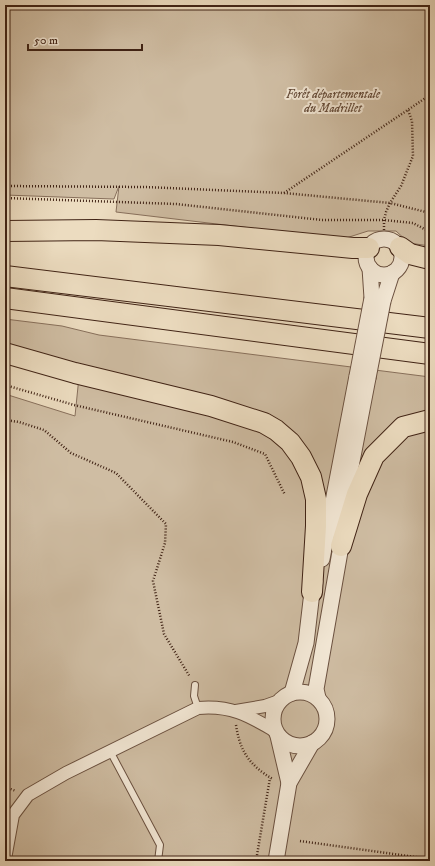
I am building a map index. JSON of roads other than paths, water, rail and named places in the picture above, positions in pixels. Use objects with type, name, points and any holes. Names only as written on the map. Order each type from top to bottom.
[{"type":"highway","points":[[5,232],[96,230],[219,235],[352,248],[384,245],[430,259]]},
{"type":"highway","points":[[5,276],[430,328]]},
{"type":"highway","points":[[5,298],[430,354]]},
{"type":"highway","points":[[5,353],[75,373],[211,406],[264,423],[276,430],[290,442],[302,457],[311,477],[316,499],[312,592]]},
{"type":"highway","points":[[341,546],[357,494],[374,456],[404,427],[430,420]]},
{"type":"street","points":[[292,692],[306,643],[312,592],[319,571],[363,377],[378,299],[392,273],[400,265],[402,253],[384,245],[366,258],[378,299]]},
{"type":"street","points":[[370,268],[380,274],[386,275],[392,273]]},
{"type":"street","points":[[318,698],[303,692],[292,692],[283,697],[276,705],[272,716],[273,726],[285,742],[303,746],[312,743],[320,738],[326,725],[326,710],[318,698],[316,689],[321,653],[341,546],[341,519],[363,377]]},
{"type":"street","points":[[5,858],[13,815],[28,795],[66,773],[198,708],[211,707],[236,711],[265,706],[279,701]]},
{"type":"street","points":[[236,711],[277,733],[289,783]]},
{"type":"street","points":[[276,861],[289,783],[312,743]]},
{"type":"lane","points":[[195,686],[194,696],[198,708]]},
{"type":"lane","points":[[110,751],[160,845],[158,861]]},
{"type":"park label","name":"Forêt départementale du Madrillet","points":[[333,101]]}]
